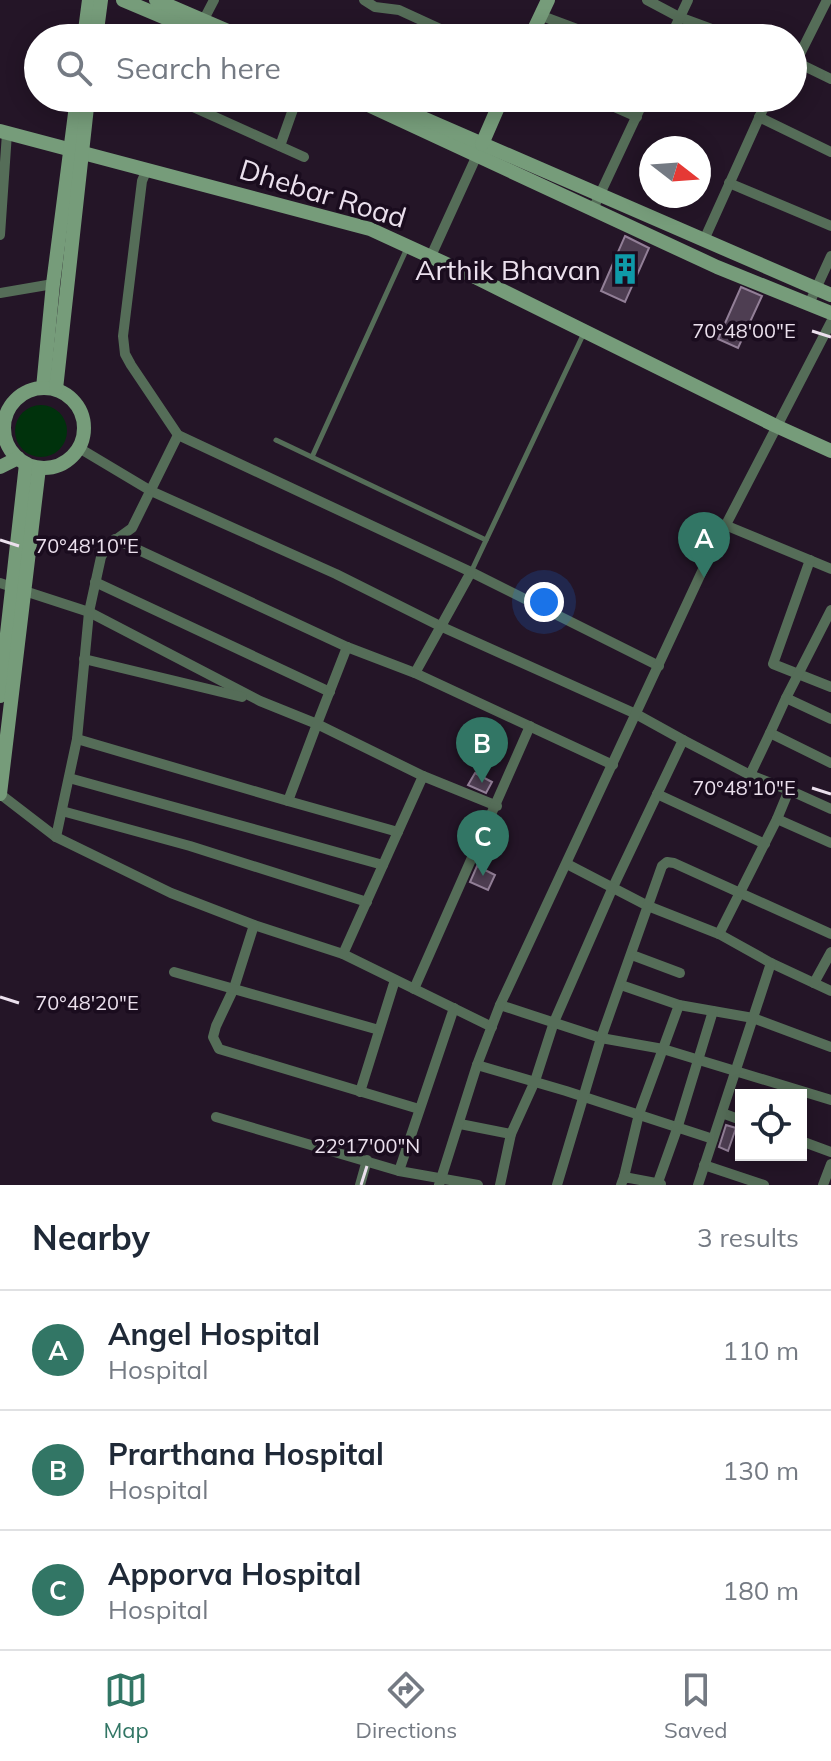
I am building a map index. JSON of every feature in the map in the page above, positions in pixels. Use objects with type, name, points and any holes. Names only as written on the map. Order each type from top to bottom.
[{"type":"main road","points":[[86,24],[89,0]]},
{"type":"main road","points":[[98,24],[101,0]]},
{"type":"main road","points":[[123,0],[183,24]]},
{"type":"main road","points":[[156,0],[192,24]]},
{"type":"main road","points":[[538,24],[548,0]]},
{"type":"main road","points":[[50,389],[76,151],[77,112]]},
{"type":"main road","points":[[50,389],[53,284],[85,112]]},
{"type":"main road","points":[[388,112],[480,149]]},
{"type":"main road","points":[[406,112],[596,202],[717,267],[831,313]]},
{"type":"main road","points":[[480,149],[496,112]]},
{"type":"main road","name":"Dhebar Road","points":[[4,132],[370,229],[831,451]]},
{"type":"main road","points":[[596,202],[704,240],[831,295]]},
{"type":"main road","points":[[0,467],[27,463],[62,464],[79,448],[84,425],[82,413],[67,395],[50,389],[31,390],[11,406],[6,418],[4,444],[27,463]]},
{"type":"main road","points":[[0,696],[27,463]]},
{"type":"main road","points":[[0,794],[11,587]]},
{"type":"street","points":[[208,24],[214,0]]},
{"type":"street","points":[[364,0],[379,8],[393,4],[432,24]]},
{"type":"street","points":[[647,0],[698,24]]},
{"type":"street","points":[[676,24],[688,0]]},
{"type":"street","points":[[807,38],[827,0]]},
{"type":"street","points":[[542,16],[563,24]]},
{"type":"street","points":[[807,67],[831,79]]},
{"type":"street","points":[[205,112],[304,157]]},
{"type":"street","points":[[280,146],[292,112]]},
{"type":"street","points":[[626,112],[637,117]]},
{"type":"street","points":[[596,202],[639,112]]},
{"type":"street","points":[[704,240],[761,112]]},
{"type":"street","points":[[759,117],[831,152]]},
{"type":"street","points":[[0,235],[4,132]]},
{"type":"street","points":[[431,256],[480,149]]},
{"type":"street","points":[[147,169],[142,181],[124,346],[131,365],[167,423],[178,435],[471,572],[659,666]]},
{"type":"street","points":[[729,183],[831,226]]},
{"type":"street","points":[[809,304],[831,256]]},
{"type":"street","points":[[0,293],[53,284]]},
{"type":"street","points":[[440,1181],[477,1065],[500,1005],[725,525],[831,322]]},
{"type":"street","points":[[56,837],[77,739],[89,612],[101,557],[115,539],[132,528],[178,435]]},
{"type":"street","points":[[79,448],[151,491],[636,714],[750,775],[831,809]]},
{"type":"street","points":[[725,525],[831,569]]},
{"type":"street","points":[[115,539],[347,647],[415,673],[613,765]]},
{"type":"street","points":[[810,560],[773,664],[831,687]]},
{"type":"street","points":[[415,673],[471,572]]},
{"type":"street","points":[[95,582],[330,692]]},
{"type":"street","points":[[11,587],[89,612],[260,701],[317,724],[423,776],[497,806]]},
{"type":"street","points":[[750,775],[786,698],[829,622],[831,610]]},
{"type":"street","points":[[288,801],[347,647]]},
{"type":"street","points":[[84,659],[260,701]]},
{"type":"street","points":[[786,698],[831,719]]},
{"type":"street","points":[[414,989],[530,726]]},
{"type":"street","points":[[770,733],[831,763]]},
{"type":"street","points":[[77,739],[398,832]]},
{"type":"street","points":[[500,1185],[511,1134],[535,1081],[554,1022],[613,887],[683,740]]},
{"type":"street","points":[[343,954],[423,776]]},
{"type":"street","points":[[69,778],[383,865]]},
{"type":"street","points":[[719,934],[789,790]]},
{"type":"street","points":[[0,794],[56,837],[171,893],[254,925],[343,954],[492,1027]]},
{"type":"street","points":[[657,794],[765,844]]},
{"type":"street","points":[[62,811],[190,846],[367,902]]},
{"type":"street","points":[[777,819],[831,843]]},
{"type":"street","points":[[557,1185],[601,1038],[660,871],[667,862],[831,934]]},
{"type":"street","points":[[567,864],[648,906],[719,934],[831,991]]},
{"type":"street","points":[[254,925],[234,988],[213,1037],[219,1049],[419,1109]]},
{"type":"street","points":[[814,983],[831,952]]},
{"type":"street","points":[[632,955],[680,973]]},
{"type":"street","points":[[698,1185],[771,963]]},
{"type":"street","points":[[174,972],[379,1030]]},
{"type":"street","points":[[360,1092],[395,980]]},
{"type":"street","points":[[621,985],[679,1005],[753,1018],[831,1047]]},
{"type":"street","points":[[500,1005],[601,1038],[663,1049],[831,1100]]},
{"type":"street","points":[[679,1005],[639,1114],[622,1181],[659,1184],[713,1011]]},
{"type":"street","points":[[399,1171],[454,1008]]},
{"type":"street","points":[[477,1065],[713,1139]]},
{"type":"street","points":[[722,1113],[735,1118]]},
{"type":"street","points":[[216,1117],[399,1171],[440,1181],[478,1185]]},
{"type":"street","points":[[460,1124],[511,1134]]},
{"type":"street","points":[[807,1143],[831,1152]]},
{"type":"street","points":[[360,1185],[367,1160]]},
{"type":"street","points":[[823,1185],[831,1164]]},
{"type":"street","points":[[704,1165],[764,1185]]},
{"type":"lane","points":[[312,457],[408,245]]},
{"type":"lane","points":[[471,572],[585,331]]},
{"type":"lane","points":[[276,440],[486,540]]},
{"type":"green space","points":[[41,405],[60,412],[67,431],[60,450],[41,457],[22,450],[15,431],[22,412]]},
{"type":"building","name":"Arthik Bhavan","points":[[625,236],[649,248],[625,302],[601,291]]},
{"type":"building","points":[[741,287],[762,296],[738,348],[718,339]]},
{"type":"building","points":[[475,773],[492,782],[486,793],[468,785]]},
{"type":"building","points":[[477,866],[495,875],[488,890],[470,882]]},
{"type":"building","points":[[726,1125],[735,1128],[728,1151],[719,1147]]},
{"type":"place","name":"Arthik Bhavan","points":[[625,269]]},
{"type":"place","name":"Angel Hospital","points":[[704,578]]},
{"type":"place","name":"Prarthana Hospital","points":[[482,783]]},
{"type":"place","name":"Apporva Hospital","points":[[483,876]]}]
